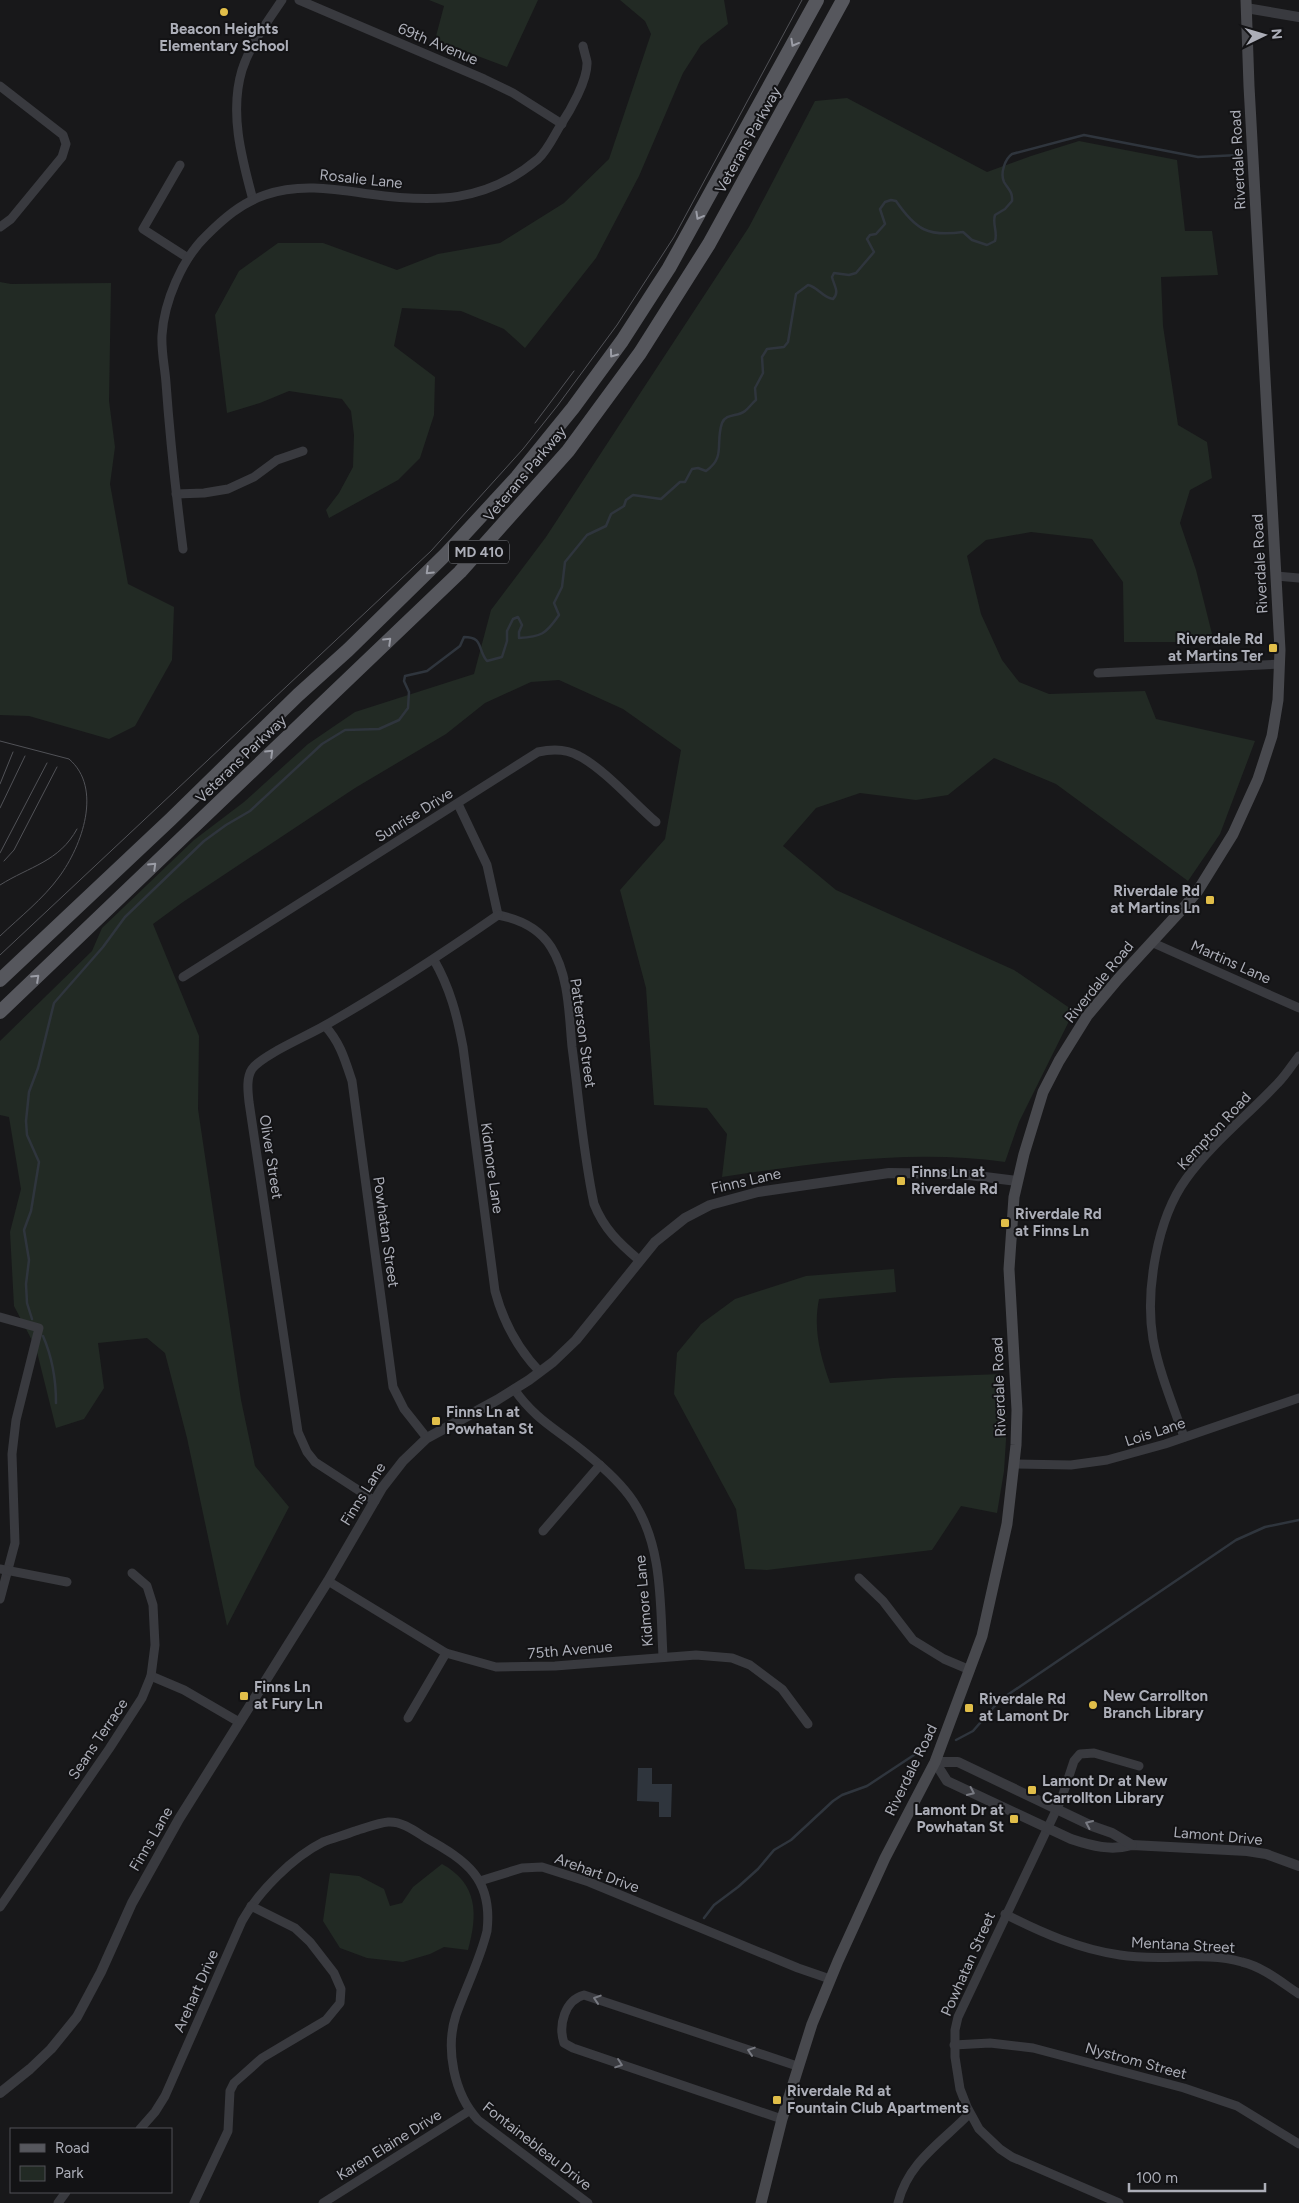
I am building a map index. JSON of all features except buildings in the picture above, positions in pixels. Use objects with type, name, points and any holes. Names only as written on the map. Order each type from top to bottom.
[{"type":"main road","name":"Veterans Parkway","points":[[0,980],[433,568],[517,477],[573,408],[622,341],[654,292],[692,230],[817,0]]},
{"type":"main road","name":"Veterans Parkway","points":[[0,1012],[460,572],[568,451],[640,353],[699,260],[842,0]]},
{"type":"main road","name":"Riverdale Road","points":[[761,2203],[797,2066],[830,1979],[884,1858],[935,1762],[982,1636],[1007,1524],[1014,1464],[1017,1410],[1009,1256],[1017,1181],[1043,1092],[1059,1061],[1099,1000],[1197,892],[1234,834],[1249,802],[1272,736],[1278,700],[1280,664],[1246,4]]},
{"type":"street","points":[[252,200],[242,157],[236,111],[242,71],[260,32],[282,0]]},
{"type":"street","name":"69th Avenue","points":[[299,0],[484,79],[513,93],[562,124]]},
{"type":"street","points":[[1246,4],[1299,17]]},
{"type":"street","name":"Rosalie Lane","points":[[183,549],[170,435],[162,335],[169,300],[188,258],[197,245],[227,216],[252,200],[289,189],[320,187],[397,198],[437,200],[474,194],[506,181],[539,158],[562,124],[580,88],[587,63],[583,46]]},
{"type":"street","points":[[0,86],[63,135],[66,144],[62,157],[11,219],[0,227]]},
{"type":"street","points":[[180,165],[143,229],[188,258]]},
{"type":"street","points":[[176,494],[228,488],[254,477],[277,460],[303,451]]},
{"type":"street","points":[[1276,576],[1299,578]]},
{"type":"street","points":[[1098,673],[1280,664]]},
{"type":"street","name":"Sunrise Drive","points":[[183,977],[458,804],[532,754],[556,750],[571,753],[584,759],[656,822]]},
{"type":"street","points":[[458,804],[488,865],[498,914]]},
{"type":"street","name":"Oliver Street","points":[[375,1500],[315,1462],[307,1452],[298,1432],[249,1102],[248,1080],[253,1067],[434,960],[498,914]]},
{"type":"street","name":"Patterson Street","points":[[498,914],[520,920],[536,930],[556,956],[566,994],[594,1204],[605,1227],[619,1243],[639,1260]]},
{"type":"street","name":"Martins Lane","points":[[1150,942],[1299,1008]]},
{"type":"street","name":"Kidmore Lane","points":[[434,960],[448,987],[459,1028],[493,1280],[498,1303],[525,1355],[540,1372]]},
{"type":"street","name":"Powhatan Street","points":[[325,1026],[336,1038],[352,1081],[393,1387],[404,1409],[427,1438]]},
{"type":"street","name":"Kempton Road","points":[[1184,1436],[1160,1366],[1151,1324],[1153,1273],[1160,1236],[1186,1179],[1219,1141],[1280,1082],[1299,1056]]},
{"type":"street","name":"Finns Lane","points":[[0,2093],[44,2056],[77,2017],[94,1988],[132,1904],[162,1848],[328,1582],[375,1500],[393,1473],[427,1438],[514,1389],[540,1372],[576,1340],[639,1260],[664,1233],[685,1218],[722,1200],[744,1194],[889,1173],[954,1174],[1017,1181]]},
{"type":"street","points":[[0,1317],[39,1328],[13,1439],[15,1543],[4,1570],[0,1599]]},
{"type":"street","name":"Kidmore Lane","points":[[514,1389],[537,1418],[577,1446],[615,1479],[633,1502],[650,1537],[658,1578],[664,1656]]},
{"type":"street","name":"Lois Lane","points":[[1014,1464],[1056,1465],[1093,1463],[1122,1457],[1299,1398]]},
{"type":"street","points":[[543,1531],[600,1466]]},
{"type":"street","points":[[4,1570],[67,1582]]},
{"type":"street","name":"Seans Terrace","points":[[0,1907],[114,1742],[142,1698],[151,1676],[156,1645],[153,1605],[147,1586],[132,1573]]},
{"type":"street","points":[[859,1578],[883,1601],[913,1640],[944,1659],[970,1670]]},
{"type":"street","name":"75th Avenue","points":[[328,1582],[446,1653],[496,1667],[519,1668],[664,1656],[710,1655],[732,1658],[750,1665],[782,1689],[808,1724]]},
{"type":"street","points":[[408,1718],[446,1653]]},
{"type":"street","points":[[151,1676],[184,1690],[239,1722]]},
{"type":"street","name":"Powhatan Street","points":[[1119,2203],[1012,2157],[987,2136],[969,2114],[960,2089],[954,2045],[955,2030],[960,2011],[1048,1828],[1074,1761],[1080,1754],[1094,1753],[1139,1766]]},
{"type":"street","name":"Lamont Drive","points":[[935,1762],[958,1762],[1112,1833],[1132,1845]]},
{"type":"street","name":"Lamont Drive","points":[[935,1762],[947,1781],[1090,1846],[1121,1848],[1132,1845],[1247,1851],[1266,1854],[1299,1866]]},
{"type":"street","name":"Arehart Drive","points":[[141,2128],[155,2112],[170,2086],[238,1930],[251,1906],[282,1873],[315,1847],[329,1840],[388,1822],[411,1829],[452,1853],[471,1869],[480,1881],[531,1866],[556,1871],[589,1882],[798,1968],[830,1979]]},
{"type":"street","name":"Fontainebleau Drive","points":[[480,1881],[488,1910],[487,1931],[456,2015],[452,2038],[454,2068],[458,2086],[469,2110],[491,2131],[588,2203]]},
{"type":"street","points":[[194,2203],[228,2131],[230,2092],[234,2083],[262,2058],[326,2020],[338,2008],[340,2003],[341,1989],[334,1973],[310,1942],[294,1928],[251,1906]]},
{"type":"street","name":"Mentana Street","points":[[1005,1914],[1060,1940],[1120,1956],[1167,1959],[1199,1957],[1243,1962],[1272,1976],[1299,1994]]},
{"type":"street","points":[[782,2120],[573,2048],[564,2043],[560,2032],[568,2005],[574,1998],[584,1995],[797,2066]]},
{"type":"street","name":"Nystrom Street","points":[[954,2045],[990,2043],[1033,2048],[1184,2088],[1237,2106],[1299,2144]]},
{"type":"street","name":"Karen Elaine Drive","points":[[323,2203],[469,2110]]},
{"type":"street","points":[[898,2203],[912,2169],[969,2114]]},
{"type":"green space","points":[[429,0],[538,0],[507,67],[435,40],[444,6]]},
{"type":"green space","points":[[620,0],[724,0],[728,24],[701,45],[683,73],[639,176],[596,258],[525,348],[504,329],[461,311],[402,308],[394,346],[435,377],[434,415],[420,458],[398,480],[329,518],[326,510],[339,493],[353,467],[354,435],[351,411],[342,399],[289,391],[260,403],[227,413],[215,315],[239,271],[278,243],[323,243],[397,270],[438,254],[500,243],[564,203],[609,159],[651,34],[645,21]]},
{"type":"green space","points":[[847,98],[987,172],[1079,141],[1177,160],[1185,231],[1212,231],[1218,275],[1161,277],[1163,326],[1178,425],[1207,442],[1212,478],[1190,490],[1180,523],[1196,570],[1214,642],[1124,642],[1123,582],[1092,539],[1031,532],[986,540],[967,556],[981,614],[1002,660],[1019,682],[1049,694],[1145,691],[1156,719],[1255,741],[1220,834],[1188,881],[1056,784],[994,758],[948,795],[916,800],[860,793],[816,808],[783,846],[836,890],[1014,970],[1074,1011],[1019,1122],[1005,1162],[970,1158],[899,1157],[792,1167],[722,1177],[727,1134],[707,1108],[654,1105],[646,988],[620,890],[665,839],[681,750],[623,709],[559,680],[531,682],[485,703],[446,734],[355,788],[153,924],[199,1036],[198,1109],[241,1400],[255,1466],[289,1507],[227,1626],[187,1438],[165,1353],[147,1338],[98,1343],[104,1388],[84,1419],[56,1428],[36,1348],[14,1306],[10,1232],[21,1189],[9,1117],[0,1115],[0,1041],[92,951],[102,928],[194,840],[244,802],[308,744],[355,712],[474,674],[491,610],[546,537],[749,227],[815,101]]},
{"type":"green space","points":[[0,282],[11,284],[111,283],[109,401],[115,447],[110,484],[128,584],[174,607],[172,660],[135,726],[109,739],[29,716],[0,715]]},
{"type":"green space","points":[[894,1269],[896,1292],[819,1299],[817,1310],[818,1342],[830,1383],[893,1378],[1002,1374],[1007,1424],[1004,1471],[997,1513],[961,1506],[932,1550],[767,1570],[745,1569],[736,1509],[674,1394],[677,1353],[701,1324],[735,1299],[806,1276]]},
{"type":"green space","points":[[442,1864],[463,1881],[469,1891],[474,1912],[468,1950],[444,1947],[430,1954],[403,1962],[367,1958],[340,1948],[323,1921],[330,1873],[359,1876],[384,1889],[390,1906],[402,1903],[413,1887]]},
{"type":"shaded area","points":[[638,1768],[652,1768],[652,1784],[672,1784],[671,1817],[659,1817],[659,1802],[637,1801]]},
{"type":"waterway","points":[[32,1319],[27,1303],[26,1284],[29,1260],[24,1230],[31,1211],[39,1162],[27,1135],[26,1121],[29,1092],[38,1068],[54,1003],[103,947],[125,917],[204,841],[250,811],[322,744],[345,730],[379,729],[399,720],[408,708],[409,692],[404,681],[405,676],[427,671],[460,646],[464,637],[477,641],[487,661],[502,657],[507,641],[507,631],[513,619],[518,617],[522,625],[519,638],[533,637],[546,630],[559,615],[554,603],[562,587],[565,562],[587,535],[606,526],[611,514],[624,506],[626,500],[633,495],[661,499],[680,482],[685,482],[692,469],[698,468],[706,471],[716,461],[722,423],[729,416],[742,413],[756,400],[755,388],[763,373],[762,357],[767,349],[784,347],[788,342],[796,294],[808,285],[826,297],[833,299],[836,294],[832,277],[834,273],[849,275],[856,273],[874,252],[867,239],[870,235],[876,234],[885,224],[880,209],[885,202],[896,201],[910,219],[924,229],[941,233],[963,232],[972,240],[987,245],[995,241],[995,215],[1005,209],[1012,201],[1011,193],[1003,178],[1005,163],[1012,154],[1084,135],[1198,157],[1239,155]]},
{"type":"waterway","points":[[43,1336],[53,1369],[56,1403]]},
{"type":"waterway","points":[[956,1740],[973,1731],[1000,1700],[1236,1540],[1265,1527],[1299,1520]]},
{"type":"waterway","points":[[704,1918],[714,1905],[758,1869],[774,1850],[791,1840],[833,1801],[842,1795],[867,1786],[923,1749]]},
{"type":"tram line","points":[[0,955],[431,551],[523,449],[617,325],[674,237],[802,0]]},
{"type":"tram line","points":[[535,423],[574,371]]},
{"type":"tram line","points":[[0,741],[69,759],[79,771],[85,785],[87,801],[81,834],[75,850],[59,877],[46,893],[0,936]]},
{"type":"tram line","points":[[0,784],[13,752]]},
{"type":"tram line","points":[[0,808],[25,756]]},
{"type":"tram line","points":[[0,853],[47,763]]},
{"type":"tram line","points":[[4,861],[14,850],[57,767]]},
{"type":"tram line","points":[[0,885],[53,856],[62,849],[77,829]]},
{"type":"place","name":"Beacon Heights Elementary School","points":[[224,12]]},
{"type":"place","name":"Riverdale Rd at Martins Ter","points":[[1273,648]]},
{"type":"place","name":"Riverdale Rd at Martins Ln","points":[[1210,900]]},
{"type":"place","name":"Finns Ln at Riverdale Rd","points":[[901,1181]]},
{"type":"place","name":"Riverdale Rd at Finns Ln","points":[[1005,1223]]},
{"type":"place","name":"Finns Ln at Powhatan St","points":[[436,1421]]},
{"type":"place","name":"Finns Ln at Fury Ln","points":[[244,1696]]},
{"type":"place","name":"New Carrollton Branch Library","points":[[1093,1705]]},
{"type":"place","name":"Riverdale Rd at Lamont Dr","points":[[969,1708]]},
{"type":"place","name":"Lamont Dr at New Carrollton Library","points":[[1032,1790]]},
{"type":"place","name":"Lamont Dr at Powhatan St","points":[[1014,1819]]},
{"type":"place","name":"Riverdale Rd at Fountain Club Apartments","points":[[777,2100]]}]
